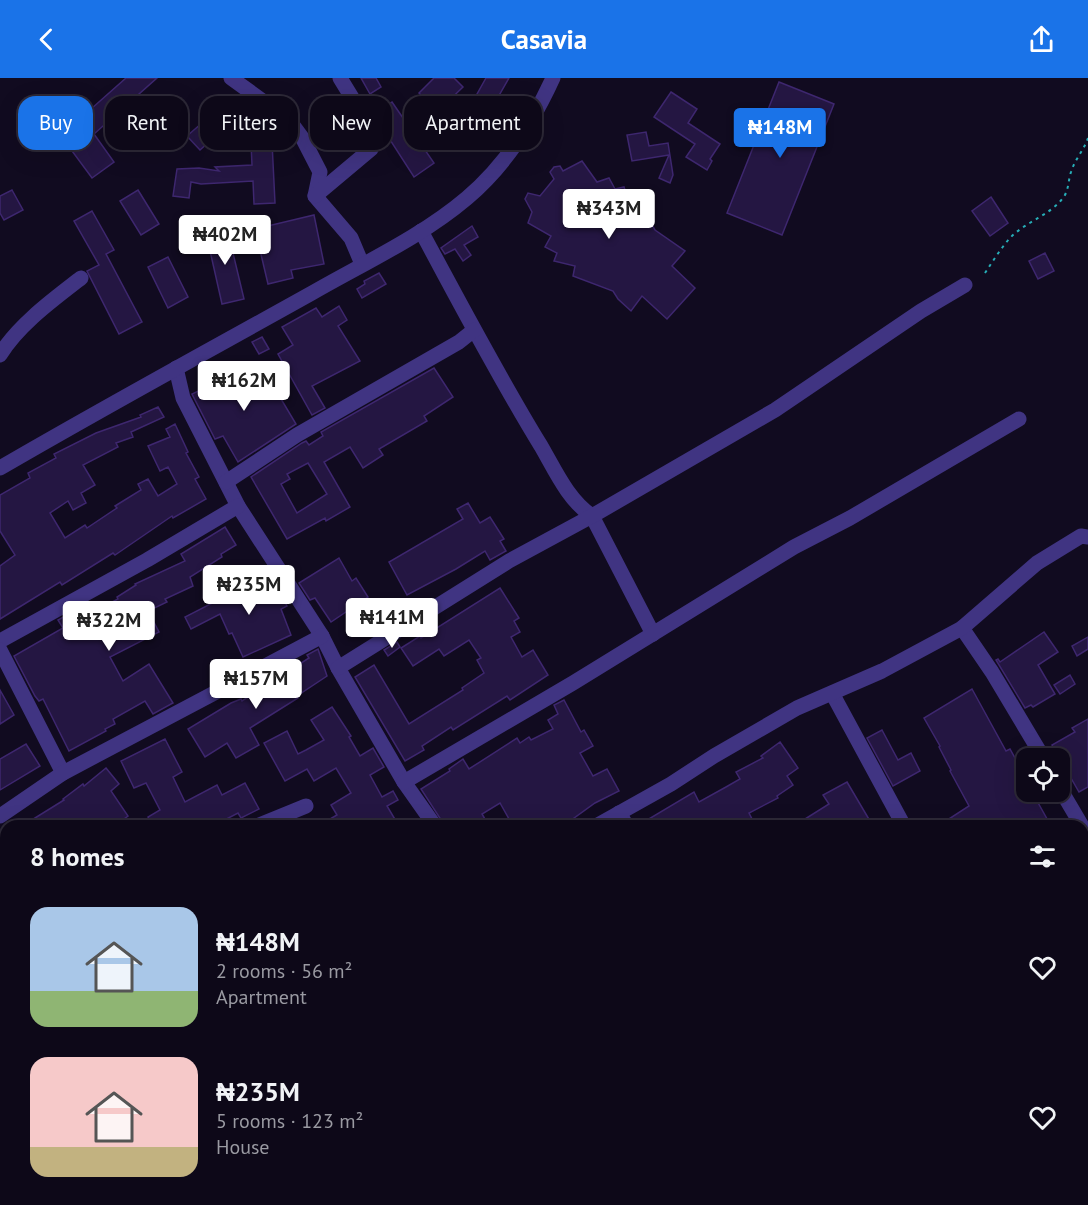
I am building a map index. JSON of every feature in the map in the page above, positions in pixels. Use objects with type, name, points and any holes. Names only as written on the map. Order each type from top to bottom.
[{"type":"street","points":[[231,78],[289,120],[296,129],[320,172],[315,196]]},
{"type":"street","points":[[315,196],[371,149],[374,141],[373,132],[340,78]]},
{"type":"street","points":[[0,468],[421,231],[467,198],[510,155],[528,128],[554,78]]},
{"type":"street","points":[[315,196],[351,238],[362,264]]},
{"type":"street","points":[[421,231],[514,402],[577,503],[592,516],[653,634]]},
{"type":"street","points":[[0,355],[18,333],[53,299],[81,278]]},
{"type":"street","points":[[338,668],[509,561],[592,516],[775,410],[921,310],[966,285]]},
{"type":"street","points":[[226,482],[297,435],[459,342],[474,330]]},
{"type":"street","points":[[176,368],[183,398],[238,506],[322,636],[404,782],[431,820]]},
{"type":"street","points":[[404,782],[794,547],[850,518],[1019,419]]},
{"type":"street","points":[[0,641],[147,561],[238,506]]},
{"type":"street","points":[[623,820],[671,784],[755,731],[797,708],[913,656],[962,628],[1037,563],[1081,536],[1088,537]]},
{"type":"street","points":[[962,628],[992,672],[1037,748]]},
{"type":"street","points":[[0,816],[63,773],[322,636]]},
{"type":"street","points":[[0,650],[63,773]]},
{"type":"street","points":[[832,693],[901,820]]},
{"type":"street","points":[[1067,802],[1078,820]]},
{"type":"street","points":[[272,820],[306,806]]},
{"type":"path","points":[[985,273],[1010,237],[1050,210],[1063,198],[1069,186],[1071,171],[1088,138]]},
{"type":"building","points":[[126,78],[157,78],[137,96],[106,96]]},
{"type":"building","points":[[361,78],[376,78],[381,87],[370,94]]},
{"type":"building","points":[[434,78],[454,78],[463,87],[454,96],[422,96],[419,93]]},
{"type":"building","points":[[486,78],[509,78],[499,96],[476,96]]},
{"type":"building","points":[[779,82],[834,104],[782,235],[727,213]]},
{"type":"building","points":[[671,92],[697,109],[688,123],[720,144],[710,159],[712,161],[707,170],[686,157],[695,144],[654,117]]},
{"type":"building","points":[[105,97],[105,124],[94,134],[114,162],[92,178],[71,150],[93,150],[93,107]]},
{"type":"building","points":[[392,102],[404,119],[404,150],[425,150],[434,163],[414,177],[392,143]]},
{"type":"building","points":[[200,125],[200,150],[188,137]]},
{"type":"building","points":[[646,132],[649,146],[668,143],[673,175],[670,183],[659,178],[669,155],[632,161],[627,135]]},
{"type":"building","points":[[251,150],[272,150],[275,203],[254,204],[253,181],[201,184],[191,182],[189,198],[173,196],[177,169],[199,168],[219,171],[215,167],[252,165]]},
{"type":"building","points":[[582,161],[597,182],[609,178],[615,189],[624,187],[629,203],[638,201],[655,230],[685,251],[672,266],[695,288],[667,319],[642,296],[631,311],[613,291],[573,276],[575,266],[554,261],[557,253],[545,247],[551,236],[528,223],[532,212],[525,199],[528,193],[540,196],[554,179],[550,172],[554,167],[560,166],[563,171]]},
{"type":"building","points":[[12,190],[23,210],[4,220],[0,213],[0,196]]},
{"type":"building","points":[[138,190],[159,224],[141,235],[120,201]]},
{"type":"building","points":[[991,197],[1008,223],[990,236],[972,211]]},
{"type":"building","points":[[92,211],[114,250],[106,254],[142,322],[119,334],[87,271],[99,265],[74,221]]},
{"type":"building","points":[[314,215],[324,264],[291,270],[293,278],[268,284],[255,229]]},
{"type":"building","points":[[472,226],[478,237],[464,245],[471,255],[463,261],[455,249],[445,254],[441,248]]},
{"type":"building","points":[[227,228],[244,299],[222,304],[206,233]]},
{"type":"building","points":[[1045,253],[1054,271],[1038,279],[1029,261]]},
{"type":"building","points":[[168,257],[188,297],[168,308],[148,267]]},
{"type":"building","points":[[379,273],[386,284],[362,298],[357,289],[365,284],[364,281]]},
{"type":"building","points":[[339,306],[347,320],[338,326],[360,361],[312,386],[325,408],[312,415],[278,354],[293,345],[282,327],[316,308],[322,317]]},
{"type":"building","points":[[262,337],[269,349],[259,354],[252,342]]},
{"type":"building","points":[[262,367],[296,424],[238,462],[223,436],[215,439],[192,394],[231,371],[237,382]]},
{"type":"building","points":[[434,368],[453,397],[424,416],[427,421],[379,449],[383,455],[363,468],[350,447],[324,462],[350,507],[287,539],[251,477],[302,443],[306,441],[309,445],[323,436],[321,432]],"holes":[[[308,463],[327,494],[297,513],[281,484],[290,479],[287,474]]]},
{"type":"building","points":[[158,407],[164,417],[131,432],[133,437],[116,443],[118,447],[83,465],[95,485],[81,493],[86,503],[73,510],[68,501],[50,513],[65,538],[85,525],[87,528],[117,508],[115,506],[141,490],[138,484],[148,479],[158,496],[177,484],[168,467],[160,471],[148,446],[170,437],[166,429],[175,424],[188,452],[186,453],[199,477],[195,479],[206,499],[173,518],[172,516],[115,555],[113,553],[62,585],[60,582],[0,619],[0,566],[15,555],[0,531],[0,495],[30,478],[28,473],[56,458],[54,454],[96,433],[141,417],[140,415]]},
{"type":"building","points":[[468,503],[480,523],[490,517],[504,539],[500,541],[506,551],[490,560],[485,551],[407,595],[389,562],[463,519],[457,509]]},
{"type":"building","points":[[225,527],[236,545],[221,554],[222,557],[190,577],[193,586],[165,599],[167,602],[148,611],[159,632],[110,657],[123,681],[149,664],[173,703],[153,714],[145,701],[113,719],[115,724],[105,729],[106,731],[69,751],[43,699],[39,701],[35,696],[14,656],[63,628],[58,620],[69,614],[73,622],[86,616],[118,599],[117,597],[135,584],[185,561],[181,554]]},
{"type":"building","points":[[339,558],[352,581],[356,578],[368,597],[331,622],[315,598],[310,600],[299,583]]},
{"type":"building","points":[[269,574],[287,606],[281,609],[291,635],[243,657],[220,614],[191,629],[185,617]]},
{"type":"building","points":[[500,588],[519,618],[514,621],[520,632],[511,637],[522,657],[533,650],[548,675],[510,700],[507,696],[453,730],[451,727],[422,746],[424,750],[405,761],[355,677],[374,665],[409,724],[463,690],[462,688],[484,673],[477,660],[481,658],[469,640],[444,656],[439,649],[413,666],[401,648],[420,636],[421,638]]},
{"type":"building","points":[[1044,632],[1058,652],[1038,665],[1055,694],[1033,707],[1031,705],[1025,708],[996,660],[1000,662]]},
{"type":"building","points":[[1088,637],[1088,649],[1077,656],[1072,646]]},
{"type":"building","points":[[397,642],[400,647],[388,656],[384,650]]},
{"type":"building","points":[[318,649],[327,676],[297,696],[298,698],[250,728],[259,745],[236,758],[227,743],[205,757],[188,729],[231,703],[241,699],[242,701],[309,658],[307,655]]},
{"type":"building","points":[[1070,675],[1075,684],[1060,694],[1054,685]]},
{"type":"building","points":[[972,689],[1006,751],[1010,749],[1016,760],[1016,802],[1038,802],[1048,820],[947,820],[969,806],[950,771],[940,746],[924,718]]},
{"type":"building","points":[[0,690],[14,715],[0,724]]},
{"type":"building","points":[[564,700],[581,732],[584,730],[593,746],[580,753],[593,776],[607,769],[619,791],[595,803],[571,820],[510,820],[500,803],[482,814],[486,820],[441,820],[421,789],[450,771],[449,769],[463,759],[469,769],[517,738],[520,743],[529,737],[531,740],[553,729],[548,720],[558,714],[554,705]]},
{"type":"building","points":[[332,707],[351,736],[349,737],[360,756],[373,748],[384,767],[370,775],[382,797],[393,791],[398,800],[387,806],[395,820],[328,820],[337,815],[331,805],[351,793],[336,768],[314,781],[307,769],[285,781],[264,743],[287,731],[298,754],[324,740],[311,720]]},
{"type":"building","points":[[1088,719],[1088,787],[1079,792],[1070,776],[1070,748],[1054,748],[1052,745],[1075,732],[1072,728]]},
{"type":"building","points":[[882,730],[898,760],[911,753],[920,771],[893,786],[867,738]]},
{"type":"building","points":[[165,739],[182,772],[173,777],[185,802],[217,785],[222,795],[245,783],[259,809],[241,818],[238,813],[225,820],[149,820],[148,817],[160,810],[146,783],[134,788],[121,761]]},
{"type":"building","points":[[780,742],[798,768],[787,776],[793,785],[777,796],[778,798],[749,813],[752,819],[647,820],[694,792],[699,802],[740,779],[736,772],[763,758],[761,756]]},
{"type":"building","points":[[26,744],[40,766],[0,790],[0,759]]},
{"type":"building","points":[[106,768],[119,784],[111,791],[128,816],[122,820],[32,820],[64,800],[83,784],[84,786]]},
{"type":"building","points":[[847,782],[869,820],[806,820],[829,804],[823,795]]}]
